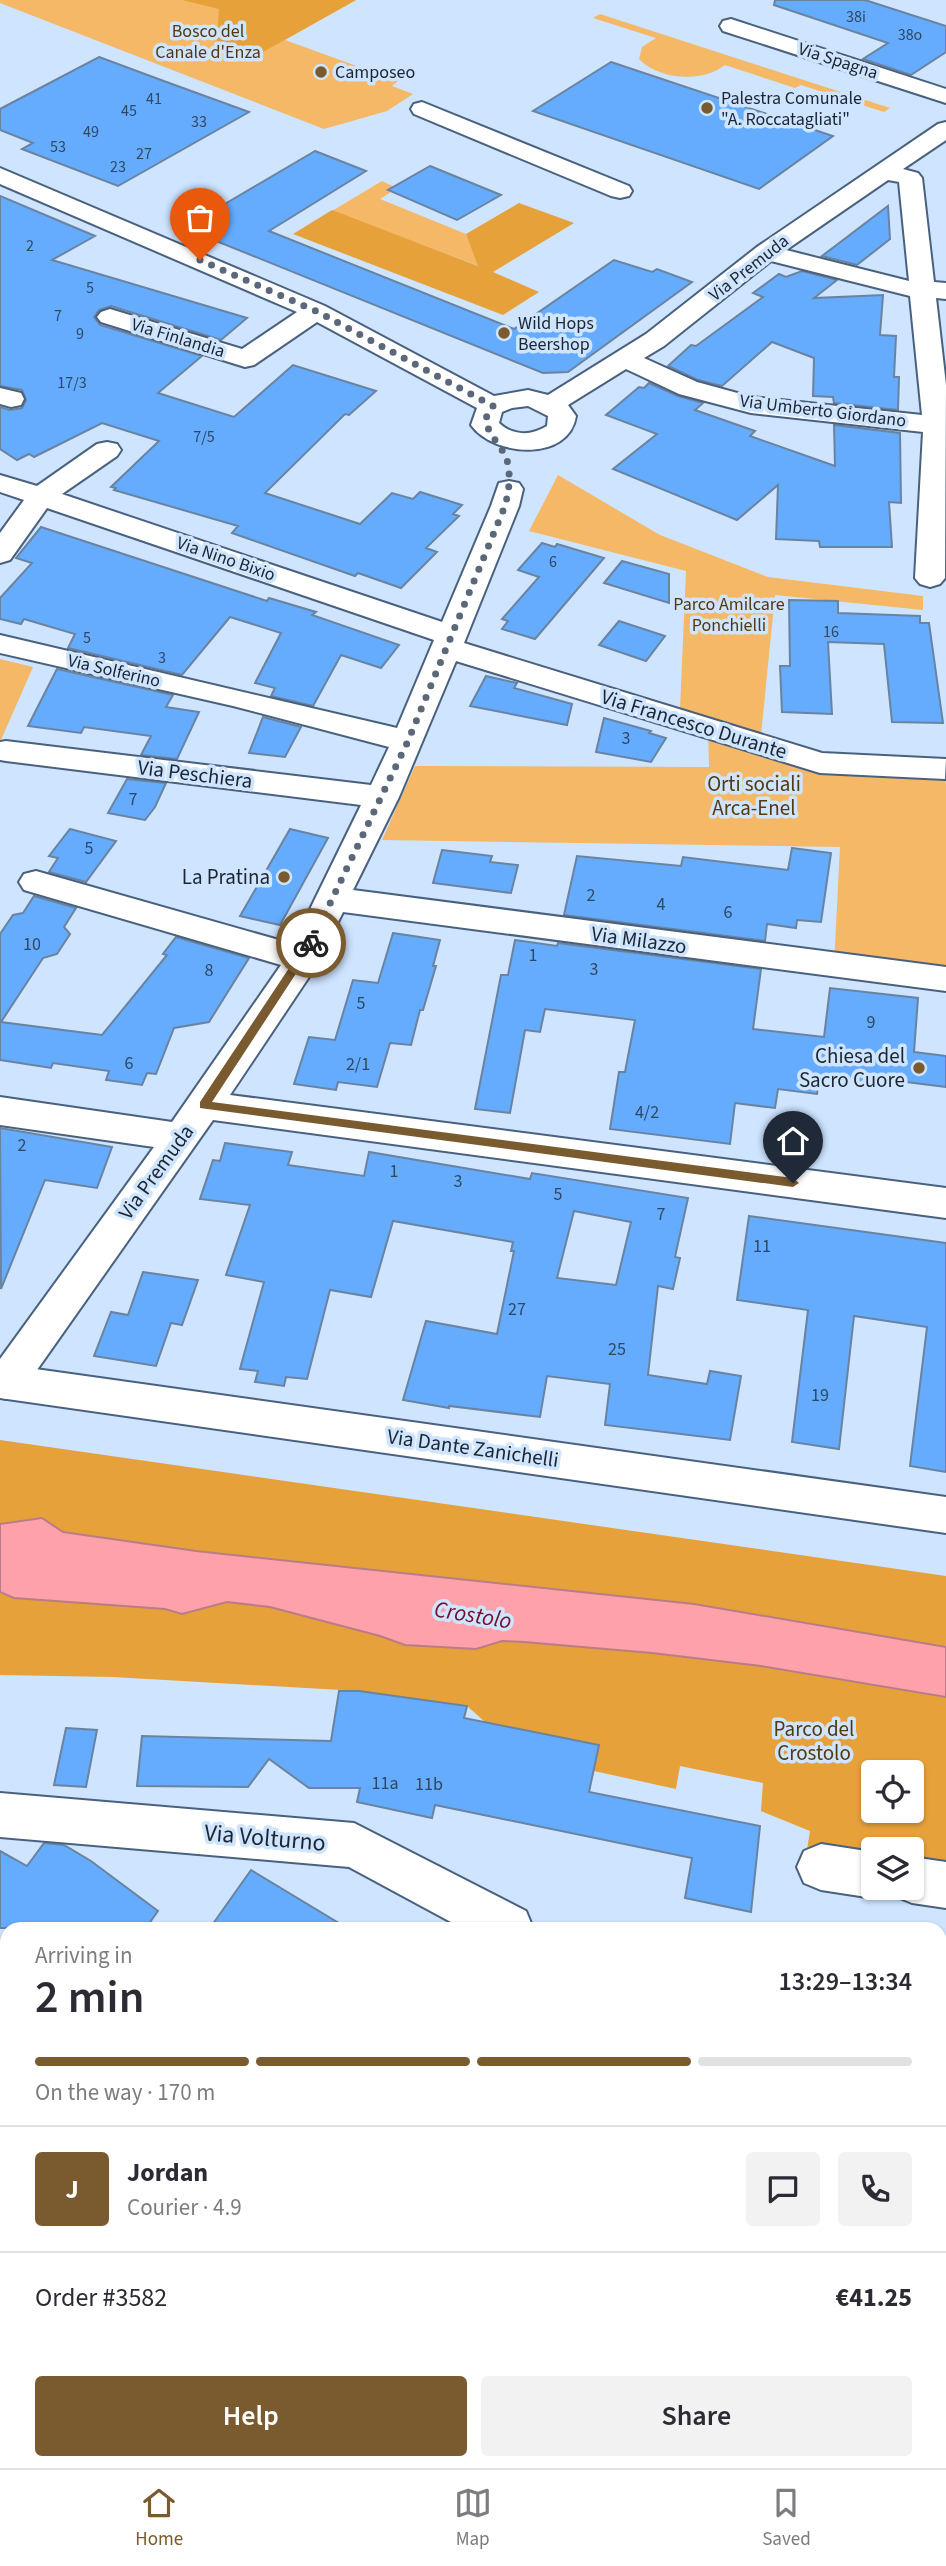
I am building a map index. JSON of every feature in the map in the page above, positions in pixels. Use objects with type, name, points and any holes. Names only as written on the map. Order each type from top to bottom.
[{"type":"street","name":"Via Spagna","points":[[731,26],[946,96]]},
{"type":"street","points":[[422,110],[620,191],[604,200]]},
{"type":"street","name":"Via Premuda","points":[[3,1381],[204,1105],[303,959],[408,741],[526,453],[542,439],[554,434],[563,422],[558,410],[551,404],[655,340],[766,252],[946,129]]},
{"type":"street","points":[[895,165],[933,164]]},
{"type":"street","points":[[895,165],[910,178],[935,291],[942,425],[930,578]]},
{"type":"street","points":[[0,175],[316,311],[492,419],[509,440],[542,439]]},
{"type":"street","points":[[766,252],[907,288],[935,291]]},
{"type":"street","name":"Via Finlandia","points":[[110,317],[245,359],[316,311]]},
{"type":"street","name":"Via Umberto Giordano","points":[[623,358],[688,388],[751,405],[942,425]]},
{"type":"street","points":[[492,419],[515,399],[528,398],[551,404]]},
{"type":"street","name":"Via Premuda","points":[[492,419],[506,457],[509,489]]},
{"type":"street","points":[[0,554],[41,496],[107,450]]},
{"type":"street","name":"Via Nino Bixio","points":[[0,483],[450,642]]},
{"type":"street","name":"Via Francesco Durante","points":[[450,642],[820,763],[945,769]]},
{"type":"street","name":"Via Solferino","points":[[0,644],[408,741]]},
{"type":"street","name":"Via Peschiera","points":[[6,751],[383,797]]},
{"type":"street","points":[[36,882],[303,959]]},
{"type":"street","name":"Via Milazzo","points":[[333,899],[946,979]]},
{"type":"street","points":[[204,1105],[946,1203]]},
{"type":"street","points":[[0,1111],[181,1137]]},
{"type":"street","name":"Via Dante Zanichelli","points":[[3,1381],[946,1515]]},
{"type":"street","name":"Via Volturno","points":[[0,1815],[354,1846],[498,1922]]},
{"type":"street","points":[[821,1867],[861,1873]]},
{"type":"street","points":[[924,1882],[946,1885]]},
{"type":"green space","name":"Bosco del Canale d'Enza","points":[[0,0],[356,0],[285,40],[398,81],[392,86],[413,94],[387,111],[324,129],[0,3]]},
{"type":"green space","points":[[182,0],[356,0],[245,62],[216,52],[219,9]]},
{"type":"green space","points":[[600,14],[890,108],[884,112],[801,85],[795,88],[725,65],[705,75],[669,75],[647,66],[639,59],[642,47],[656,38],[593,18]]},
{"type":"green space","points":[[382,181],[397,188],[380,199],[466,234],[479,266],[332,211]]},
{"type":"green space","points":[[519,203],[574,223],[493,272],[539,292],[503,315],[293,234],[332,210],[478,266],[466,234]]},
{"type":"green space","name":"Parco Amilcare Ponchielli","points":[[558,475],[660,535],[768,577],[923,596],[923,610],[775,595],[761,735],[680,709],[686,571],[529,531]]},
{"type":"green space","points":[[0,659],[33,667],[0,742]]},
{"type":"green space","name":"Orti sociali Arca-Enel","points":[[708,728],[820,763],[946,770],[946,979],[834,965],[840,847],[382,840],[415,766],[709,767]]},
{"type":"green space","points":[[0,1440],[946,1576],[946,1647],[694,1604],[196,1551],[63,1532],[42,1518],[0,1524]]},
{"type":"green space","name":"Parco del Crostolo","points":[[0,1592],[14,1598],[165,1609],[182,1614],[227,1602],[270,1607],[405,1645],[476,1649],[502,1641],[652,1653],[761,1666],[946,1697],[946,1885],[924,1882],[924,1837],[861,1837],[861,1873],[821,1867],[803,1875],[810,1831],[761,1811],[763,1783],[680,1766],[676,1789],[594,1771],[599,1745],[485,1722],[467,1706],[359,1691],[113,1677],[0,1675]]},
{"type":"water","name":"Crostolo","points":[[42,1518],[63,1532],[196,1551],[694,1604],[946,1647],[946,1697],[761,1666],[652,1653],[502,1641],[476,1649],[405,1645],[270,1607],[227,1602],[182,1614],[165,1609],[14,1598],[0,1592],[0,1524]]},
{"type":"building","points":[[775,0],[865,0],[946,26],[946,52],[911,75],[863,59],[888,43],[774,5]]},
{"type":"building","points":[[99,57],[249,112],[118,186],[22,149],[33,143],[0,130],[0,109]]},
{"type":"building","points":[[611,62],[833,136],[759,189],[533,111]]},
{"type":"building","points":[[315,151],[366,171],[269,231],[514,329],[614,260],[652,272],[657,269],[692,282],[568,372],[543,373],[184,228]]},
{"type":"building","points":[[430,166],[501,195],[457,220],[388,190]]},
{"type":"building","points":[[0,196],[95,236],[52,260],[247,318],[221,340],[111,306],[99,310],[94,317],[100,325],[202,356],[158,393],[234,417],[293,365],[376,391],[349,415],[345,414],[265,493],[360,524],[392,493],[413,499],[420,492],[462,505],[453,514],[459,516],[426,548],[437,552],[401,588],[358,573],[355,576],[232,533],[238,526],[114,490],[116,488],[111,487],[159,441],[102,423],[34,457],[29,454],[17,460],[0,449],[0,407],[10,410],[22,408],[26,400],[22,390],[0,386]]},
{"type":"building","points":[[888,206],[890,239],[857,265],[822,256]]},
{"type":"building","points":[[802,271],[837,280],[814,298],[883,295],[880,335],[896,336],[894,377],[899,377],[898,410],[834,403],[833,397],[813,396],[814,358],[772,342],[722,386],[698,380],[668,366],[691,345],[696,346],[763,297],[753,293],[779,274],[786,277]]},
{"type":"building","points":[[649,383],[678,396],[703,403],[695,410],[755,431],[750,436],[835,466],[834,425],[900,433],[901,503],[889,502],[892,547],[820,547],[819,541],[776,539],[778,485],[737,520],[613,469],[657,434],[606,415],[639,387],[644,388]]},
{"type":"building","points":[[41,527],[267,601],[269,598],[316,612],[312,615],[399,645],[381,668],[341,655],[313,706],[271,696],[275,688],[255,683],[281,633],[230,617],[182,675],[68,648],[75,634],[24,619],[21,624],[0,619],[0,598],[32,563],[16,558]]},
{"type":"building","points":[[542,543],[555,547],[557,544],[604,558],[535,639],[502,629],[508,621],[502,619],[539,577],[518,570]]},
{"type":"building","points":[[622,561],[669,574],[669,603],[604,583]]},
{"type":"building","points":[[789,600],[838,601],[838,613],[920,616],[920,623],[929,623],[943,723],[892,722],[884,644],[828,642],[832,714],[782,712],[780,666],[790,666]]},
{"type":"building","points":[[619,621],[665,636],[646,661],[599,645]]},
{"type":"building","points":[[57,669],[173,695],[166,707],[199,712],[177,759],[141,755],[151,736],[84,727],[81,733],[28,726]]},
{"type":"building","points":[[486,676],[517,683],[514,688],[572,704],[567,725],[470,706]]},
{"type":"building","points":[[263,717],[301,727],[285,757],[249,753]]},
{"type":"building","points":[[604,718],[666,738],[651,762],[596,752]]},
{"type":"building","points":[[127,779],[166,783],[155,807],[145,820],[108,813]]},
{"type":"building","points":[[70,829],[116,841],[86,882],[49,872],[58,858],[49,856]]},
{"type":"building","name":"La Pratina","points":[[290,829],[328,838],[280,925],[240,916]]},
{"type":"building","points":[[792,848],[831,853],[821,922],[797,920],[796,928],[767,924],[765,941],[564,915],[577,856],[681,866],[683,857],[788,870]]},
{"type":"building","points":[[442,850],[492,856],[490,862],[518,865],[511,893],[433,883]]},
{"type":"building","points":[[34,896],[76,908],[64,927],[70,934],[57,954],[43,958],[1,1022],[102,1035],[167,955],[163,954],[176,937],[249,958],[209,1022],[174,1028],[156,1074],[147,1073],[142,1085],[106,1080],[109,1071],[53,1063],[51,1068],[0,1060],[0,934],[13,915],[23,913]]},
{"type":"building","points":[[393,933],[440,940],[433,966],[436,966],[411,1045],[390,1043],[377,1087],[338,1082],[336,1090],[294,1084],[309,1037],[335,1040],[353,980],[378,983]]},
{"type":"building","points":[[515,940],[761,969],[753,1029],[824,1037],[830,988],[918,998],[914,1052],[946,1056],[946,1087],[890,1080],[890,1087],[819,1078],[817,1094],[778,1089],[775,1108],[735,1103],[730,1144],[610,1129],[619,1072],[625,1072],[635,1020],[545,1009],[540,1032],[525,1030],[510,1113],[475,1109],[501,975],[508,975]]},
{"type":"building","points":[[0,1128],[112,1147],[97,1188],[45,1180],[1,1289]]},
{"type":"building","points":[[225,1143],[292,1152],[288,1165],[364,1176],[369,1152],[530,1179],[532,1173],[688,1198],[675,1257],[680,1258],[673,1289],[658,1286],[648,1375],[707,1384],[710,1371],[741,1376],[730,1440],[605,1425],[610,1384],[547,1376],[540,1417],[449,1408],[403,1400],[426,1321],[497,1334],[514,1251],[511,1251],[513,1242],[393,1221],[371,1297],[330,1290],[307,1379],[286,1377],[284,1386],[255,1382],[258,1371],[240,1369],[264,1282],[226,1275],[250,1205],[200,1199],[213,1160],[220,1161]],"holes":[[[574,1211],[631,1222],[616,1285],[557,1278]]]},
{"type":"building","points":[[749,1216],[946,1243],[946,1472],[910,1466],[927,1327],[854,1316],[839,1449],[792,1442],[808,1310],[737,1300]]},
{"type":"building","points":[[143,1272],[198,1280],[182,1325],[171,1323],[156,1366],[94,1356],[111,1312],[128,1315]]},
{"type":"building","points":[[339,1691],[359,1691],[467,1706],[464,1718],[599,1745],[589,1792],[760,1826],[751,1912],[685,1898],[692,1858],[435,1805],[432,1818],[357,1802],[360,1788],[309,1788],[269,1759],[248,1787],[137,1786],[142,1736],[331,1741]]},
{"type":"building","points":[[66,1728],[97,1730],[86,1787],[54,1785]]},
{"type":"building","points":[[44,1843],[64,1845],[91,1861],[158,1911],[150,1922],[0,1922],[0,1851],[27,1866]]},
{"type":"building","points":[[251,1870],[337,1922],[214,1922]]},
{"type":"way so far","points":[[200,260],[316,311],[405,356],[493,406],[487,412],[485,425],[506,457],[509,470],[505,506],[408,741],[311,943]]},
{"type":"place","name":"Camposeo","points":[[321,72]]},
{"type":"place","name":"Palestra Comunale \"A. Roccatagliati\"","points":[[707,108]]},
{"type":"place","name":"Wild Hops Beershop","points":[[504,333]]},
{"type":"place","name":"La Pratina","points":[[284,877]]},
{"type":"place","name":"Chiesa del Sacro Cuore","points":[[919,1068]]},
{"type":"route","points":[[311,943],[303,959],[204,1105],[793,1183]]}]
